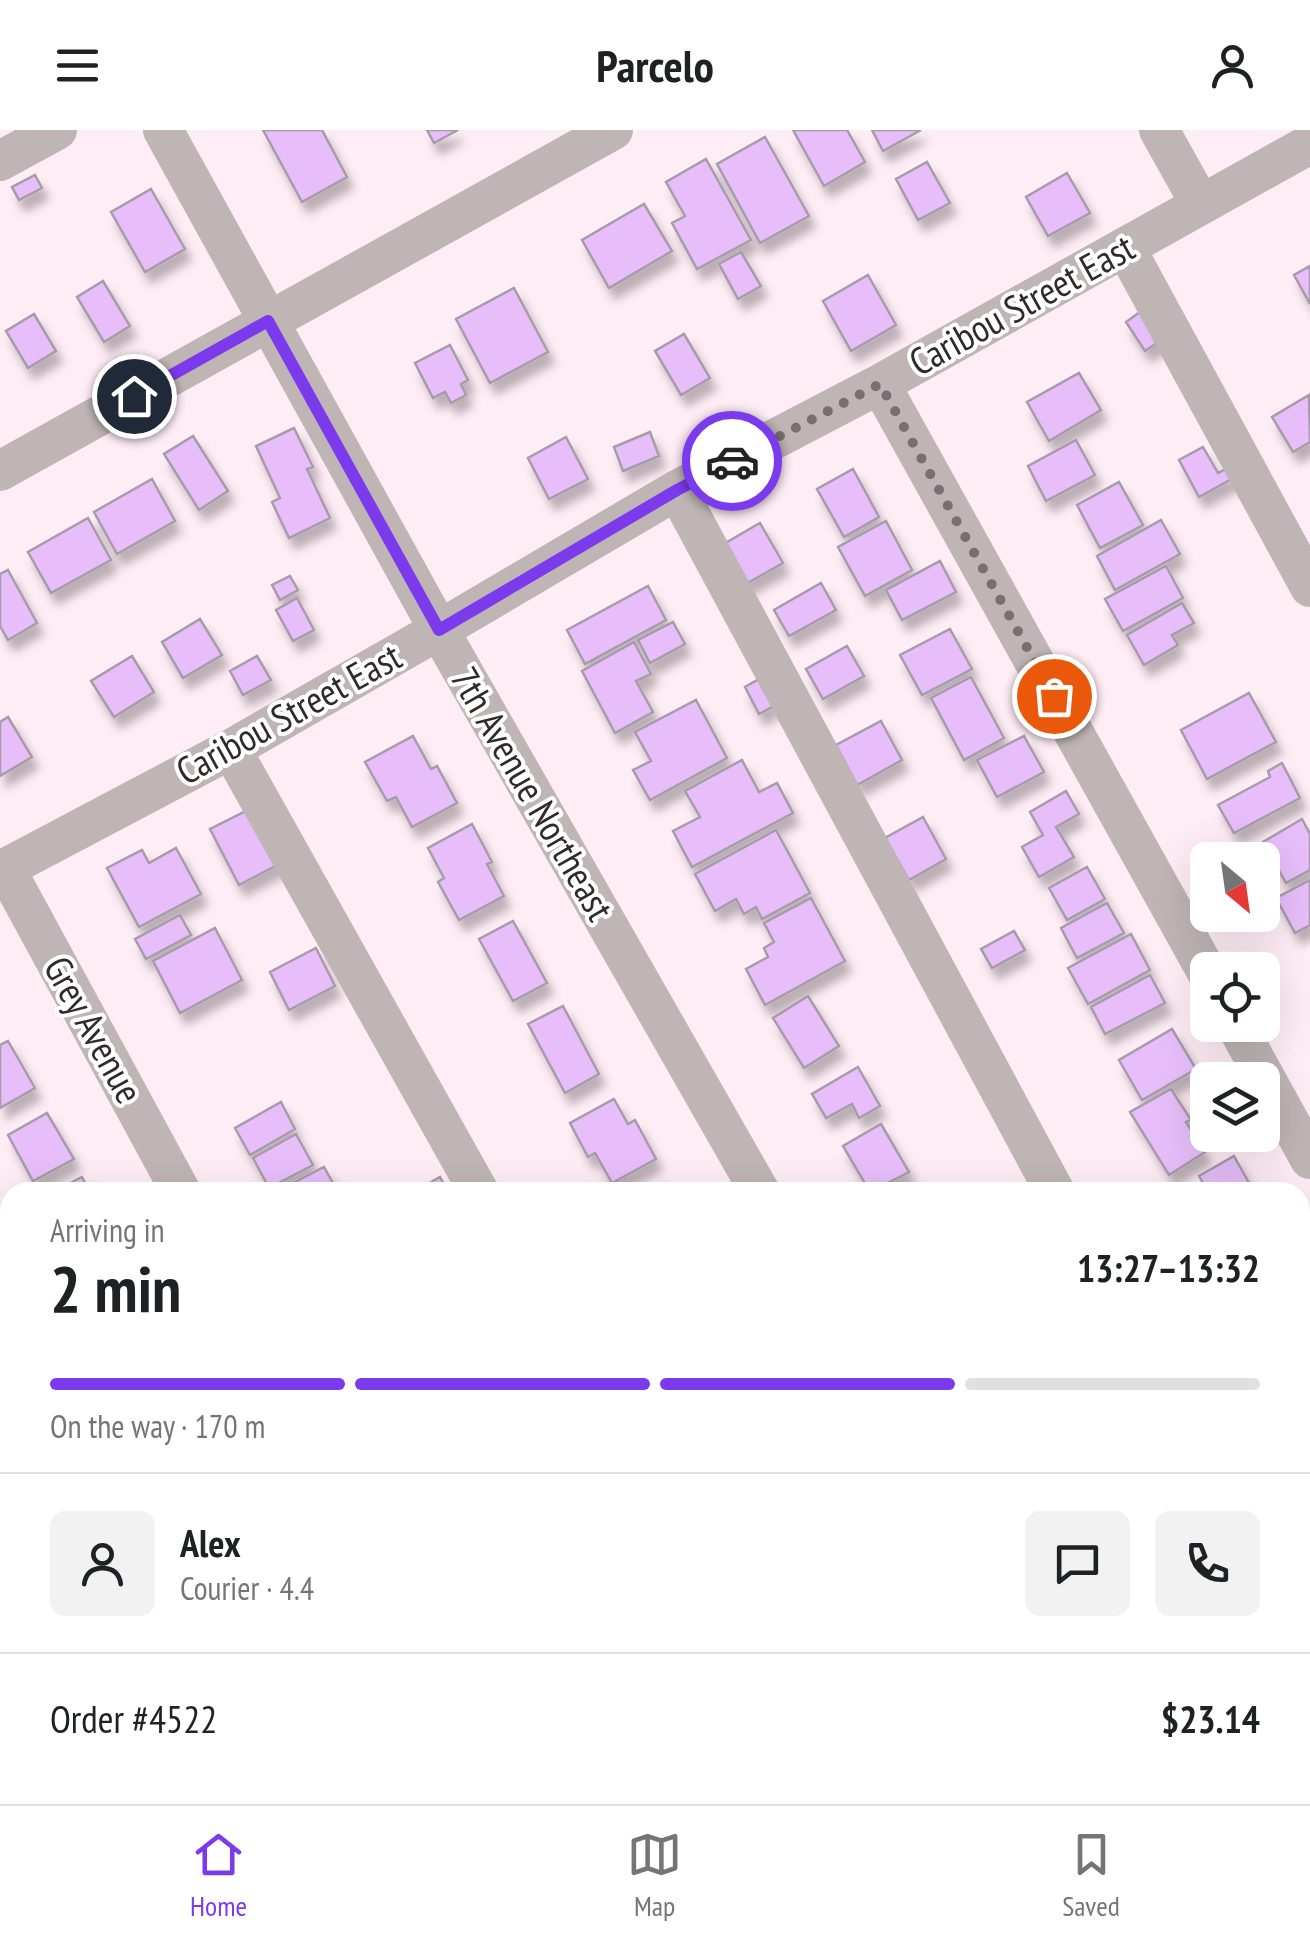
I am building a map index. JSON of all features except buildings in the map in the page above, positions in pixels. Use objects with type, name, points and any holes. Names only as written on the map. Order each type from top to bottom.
[{"type":"street","points":[[0,162],[58,130]]},
{"type":"street","name":"7th Avenue Northeast","points":[[163,130],[439,630],[754,1182]]},
{"type":"street","points":[[0,471],[613,130]]},
{"type":"street","points":[[1159,130],[1201,205]]},
{"type":"street","name":"Caribou Street East","points":[[2,870],[231,749],[677,490],[880,384],[1310,144]]},
{"type":"street","points":[[1125,247],[1310,587]]},
{"type":"street","points":[[880,384],[1196,952]]},
{"type":"street","points":[[677,490],[1050,1182]]},
{"type":"street","points":[[231,749],[474,1182]]},
{"type":"street","name":"Grey Avenue","points":[[2,870],[175,1182]]},
{"type":"street","points":[[1245,1042],[1310,1159]]},
{"type":"way so far","points":[[732,461],[880,384],[1054,696]]},
{"type":"route","points":[[134,396],[268,321],[439,630],[732,461]]}]
